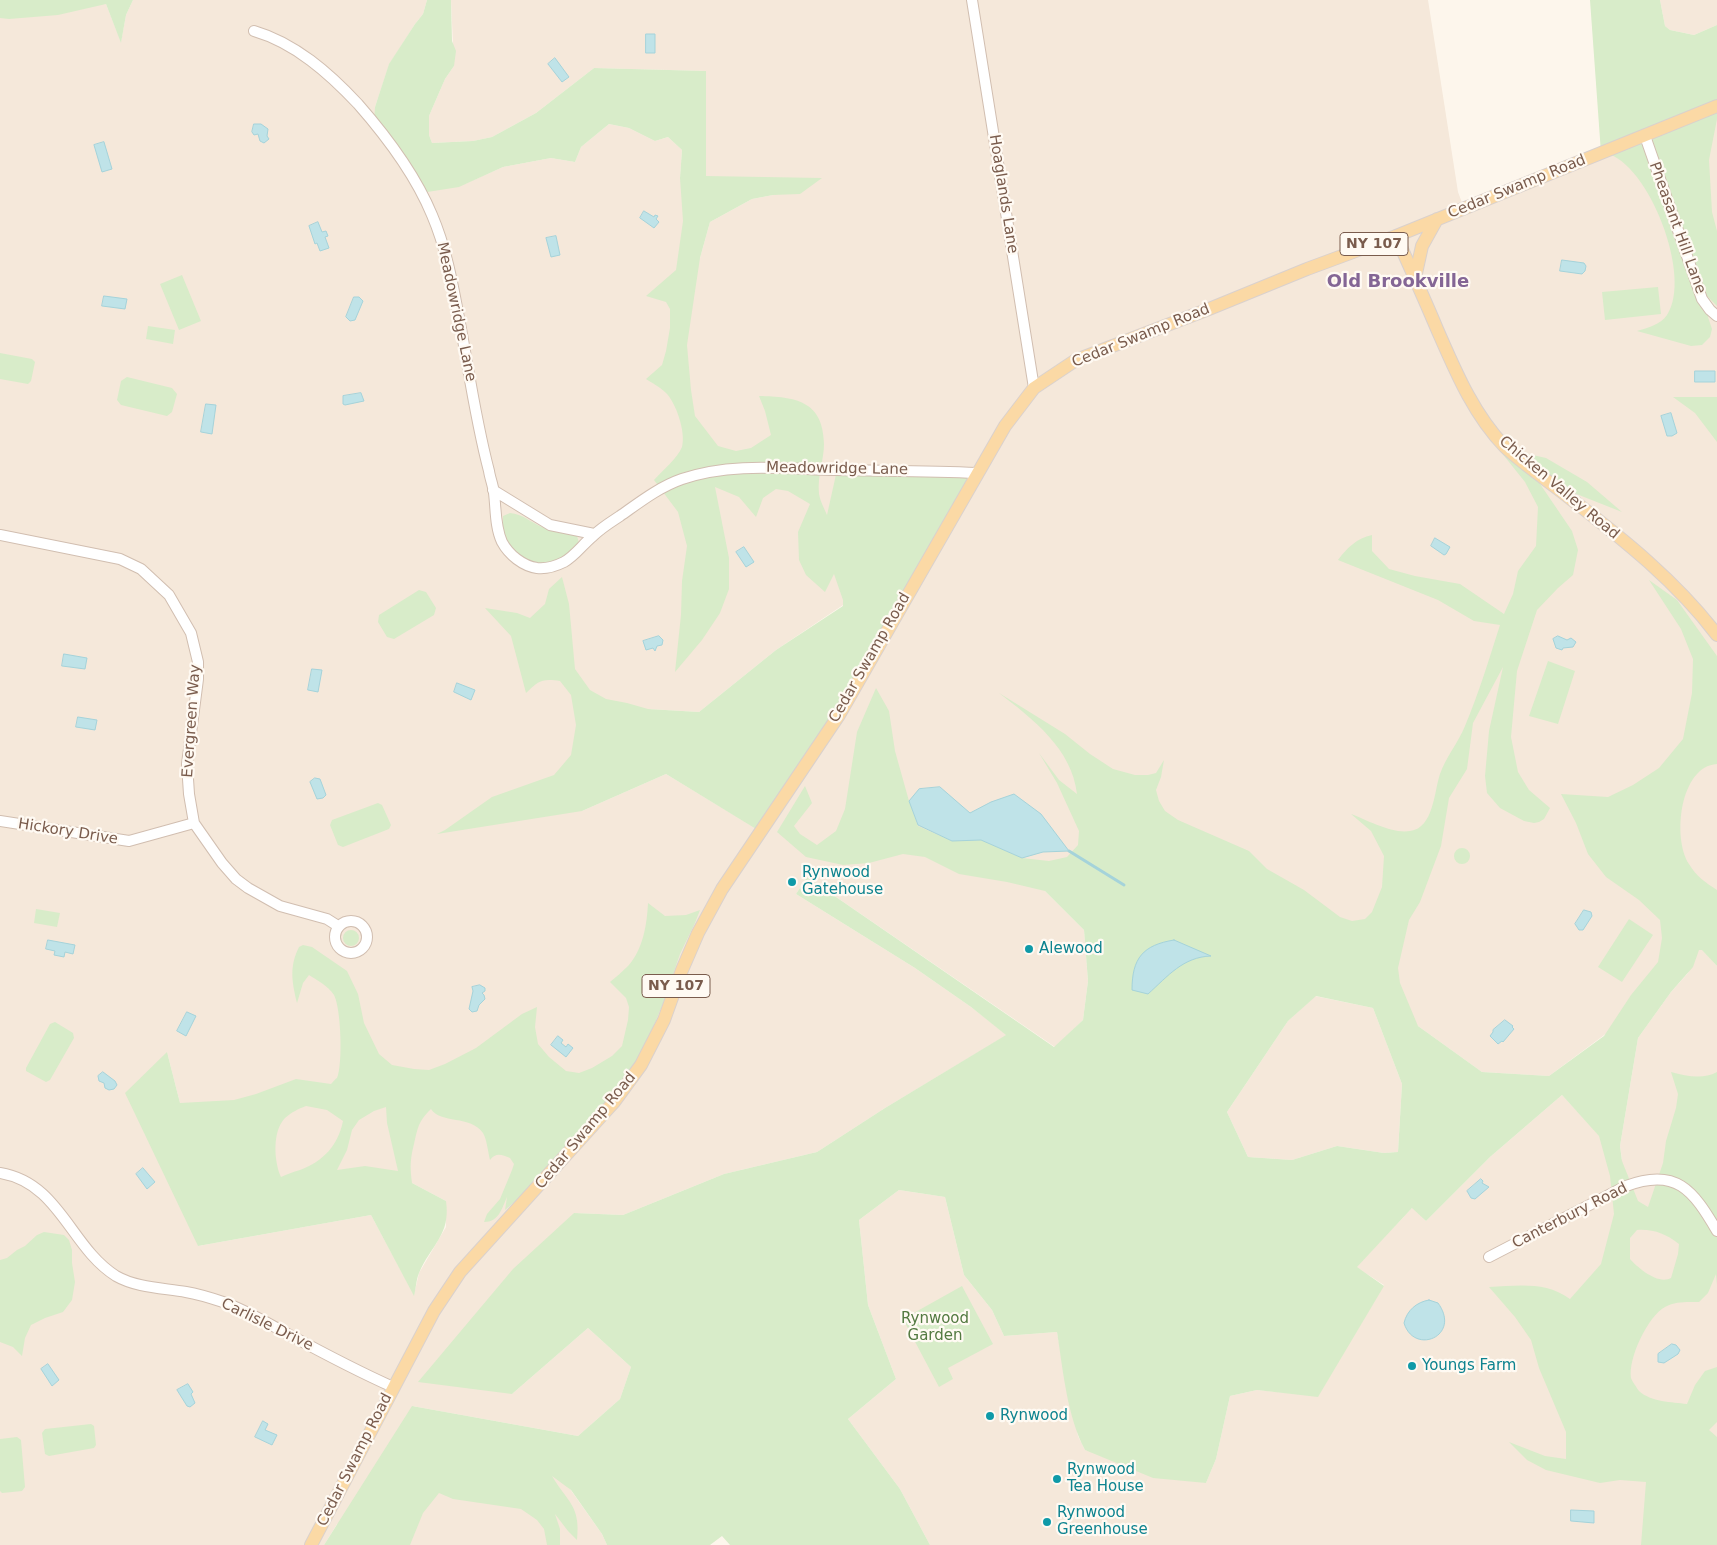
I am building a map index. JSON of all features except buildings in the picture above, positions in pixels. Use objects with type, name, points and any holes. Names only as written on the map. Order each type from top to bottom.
[{"type":"main road","name":"Cedar Swamp Road","points":[[311,1545],[434,1311],[460,1272],[614,1102],[642,1065],[664,1020],[698,933],[722,888],[839,715],[1005,426],[1034,388],[1076,360],[1396,236],[1717,106]]},
{"type":"main road","points":[[1415,278],[1422,246],[1437,219]]},
{"type":"main road","name":"Chicken Valley Road","points":[[1396,236],[1453,365],[1488,427],[1506,448],[1574,502],[1680,592],[1701,614],[1717,635]]},
{"type":"street","name":"Hoaglands Lane","points":[[972,0],[1034,388]]},
{"type":"street","name":"Meadowridge Lane","points":[[254,31],[284,42],[316,65],[344,89],[374,122],[417,184],[432,214],[447,256],[480,438],[493,490],[497,525],[508,551],[524,564],[537,568],[551,567],[564,562],[594,534],[656,490],[712,470],[765,468],[926,470],[977,473]]},
{"type":"street","name":"Pheasant Hill Lane","points":[[1645,136],[1702,299],[1717,316]]},
{"type":"street","points":[[493,490],[550,526],[594,534]]},
{"type":"street","name":"Evergreen Way","points":[[0,535],[120,559],[140,569],[169,595],[191,633],[198,662],[198,679],[187,764],[189,794],[194,823],[222,863],[236,879],[248,888],[280,906],[327,919],[338,926]]},
{"type":"street","name":"Hickory Drive","points":[[0,821],[129,841],[194,823]]},
{"type":"street","name":"Carlisle Drive","points":[[0,1173],[24,1179],[43,1192],[92,1256],[119,1277],[140,1285],[189,1292],[224,1302],[393,1387]]},
{"type":"street","name":"Canterbury Road","points":[[1490,1256],[1626,1186],[1640,1181],[1661,1178],[1680,1185],[1696,1198],[1717,1231]]},
{"type":"shaded area","points":[[133,0],[427,0],[423,14],[389,65],[375,107],[458,187],[503,167],[551,158],[575,162],[581,147],[609,124],[629,128],[655,141],[668,137],[682,150],[680,178],[700,258],[710,222],[752,199],[773,195],[706,176],[706,71],[594,68],[536,113],[492,137],[473,141],[432,143],[429,135],[429,116],[445,79],[454,66],[451,0],[1428,0],[1458,192],[1464,208],[1717,106],[1717,891],[1673,916],[1717,966],[1717,1545],[930,1545],[900,1489],[848,1419],[896,1379],[868,1305],[859,1220],[899,1190],[945,1197],[964,1275],[992,1310],[1004,1336],[1057,1332],[1078,1436],[1085,1450],[1206,1483],[1216,1459],[1230,1396],[1257,1390],[1318,1396],[1384,1285],[1356,1267],[1413,1207],[1426,1221],[1490,1157],[1562,1095],[1622,1160],[1620,1146],[1638,1038],[1671,992],[1689,972],[1549,1076],[1482,1072],[1418,1026],[1077,873],[1045,891],[1084,930],[1088,981],[1083,1020],[1055,1047],[807,877],[796,894],[915,968],[1007,1035],[885,1108],[817,1152],[724,1174],[623,1215],[574,1213],[512,1394],[588,1328],[631,1367],[620,1399],[578,1436],[412,1406],[555,1468],[602,1534],[607,1545],[388,1545],[337,1524],[324,1545],[0,1545],[0,6],[106,4],[121,42],[126,15]],"holes":[[[843,605],[760,831],[666,774],[582,811],[606,756],[648,709],[699,712],[776,650]],[[167,1052],[180,1103],[277,1185],[412,1183],[446,1201],[446,1227],[419,1273],[414,1295],[371,1215],[198,1246]]]},
{"type":"shaded area","points":[[1660,0],[1717,0],[1717,25],[1694,35],[1670,30],[1665,26]]},
{"type":"shaded area","points":[[1315,996],[1373,1008],[1402,1084],[1398,1152],[1384,1153],[1337,1146],[1292,1160],[1248,1157],[1227,1112],[1288,1021]]},
{"type":"green space","points":[[0,0],[133,0],[126,15],[121,43],[106,4],[58,15],[9,19],[0,18]]},
{"type":"green space","points":[[427,0],[451,0],[452,41],[456,51],[454,66],[445,79],[429,116],[429,135],[432,143],[473,141],[492,137],[536,113],[594,68],[706,71],[706,176],[822,178],[800,194],[773,195],[752,199],[710,222],[700,258],[687,345],[695,416],[718,446],[736,451],[751,448],[771,435],[759,396],[784,398],[805,404],[818,418],[822,429],[824,450],[819,494],[827,515],[837,470],[977,473],[958,508],[761,832],[666,774],[582,811],[437,834],[492,797],[554,775],[571,755],[576,725],[571,695],[560,681],[549,680],[537,683],[526,693],[511,636],[485,608],[517,613],[530,618],[545,604],[549,589],[562,577],[569,604],[575,669],[590,690],[606,699],[648,709],[699,712],[776,650],[843,606],[843,600],[834,574],[825,592],[806,575],[799,560],[798,532],[810,504],[788,491],[776,489],[763,498],[756,517],[739,497],[715,487],[729,558],[729,589],[720,613],[702,640],[675,672],[681,615],[682,581],[687,546],[678,512],[654,480],[680,451],[683,433],[676,410],[669,397],[661,388],[646,379],[662,365],[670,328],[670,309],[666,302],[646,296],[676,270],[683,221],[680,178],[682,150],[668,137],[655,141],[629,128],[609,124],[581,147],[575,162],[551,158],[503,167],[459,187],[421,193],[374,122],[375,107],[389,64],[423,14]]},
{"type":"green space","points":[[1590,0],[1660,0],[1665,26],[1670,30],[1694,35],[1717,25],[1717,106],[1601,153]]},
{"type":"green space","points":[[1717,107],[1717,119],[1709,160],[1712,212],[1717,231],[1717,306],[1708,297],[1708,317],[1712,329],[1710,337],[1702,345],[1691,346],[1637,331],[1650,327],[1664,318],[1674,298],[1674,275],[1670,250],[1662,224],[1651,199],[1637,178],[1622,162],[1606,153]]},
{"type":"green space","points":[[182,275],[201,321],[179,330],[160,284]]},
{"type":"green space","points":[[1658,287],[1661,314],[1605,320],[1602,292]]},
{"type":"green space","points":[[148,326],[175,330],[173,344],[146,339]]},
{"type":"green space","points":[[0,353],[32,359],[35,362],[31,381],[28,384],[0,379]]},
{"type":"green space","points":[[127,377],[172,388],[177,394],[172,412],[167,416],[121,405],[117,400],[121,381]]},
{"type":"green space","points":[[1673,397],[1717,397],[1717,442],[1695,413]]},
{"type":"green space","points":[[1497,447],[1546,458],[1587,482],[1622,512],[1536,478],[1572,531],[1578,550],[1573,575],[1537,610],[1517,671],[1511,737],[1518,772],[1529,790],[1550,808],[1544,819],[1539,822],[1524,821],[1500,808],[1487,793],[1485,776],[1489,731],[1503,667],[1473,723],[1467,769],[1449,798],[1441,846],[1420,902],[1409,920],[1398,968],[1400,983],[1418,1026],[1482,1072],[1549,1076],[1604,1036],[1631,995],[1658,962],[1662,938],[1660,920],[1639,900],[1606,877],[1588,854],[1576,823],[1561,794],[1608,797],[1633,785],[1659,768],[1683,739],[1692,693],[1693,659],[1681,629],[1649,580],[1677,600],[1717,656],[1717,764],[1704,768],[1695,777],[1687,790],[1681,821],[1681,838],[1689,864],[1702,879],[1717,890],[1717,966],[1702,950],[1699,950],[1693,967],[1671,992],[1638,1038],[1620,1146],[1622,1161],[1638,1201],[1648,1207],[1663,1163],[1666,1141],[1676,1108],[1678,1094],[1671,1072],[1700,1077],[1717,1072],[1717,1285],[1716,1274],[1708,1293],[1699,1302],[1673,1304],[1665,1307],[1652,1319],[1640,1338],[1636,1349],[1631,1378],[1639,1391],[1644,1395],[1662,1401],[1687,1404],[1695,1385],[1705,1371],[1717,1367],[1717,1422],[1709,1430],[1717,1437],[1717,1545],[1641,1545],[1646,1482],[1620,1480],[1600,1483],[1546,1470],[1527,1460],[1509,1442],[1545,1456],[1566,1459],[1566,1432],[1539,1368],[1531,1340],[1515,1317],[1489,1287],[1541,1287],[1561,1293],[1570,1299],[1601,1264],[1614,1214],[1610,1176],[1599,1136],[1562,1095],[1490,1157],[1426,1221],[1412,1208],[1357,1267],[1384,1286],[1318,1397],[1257,1390],[1230,1396],[1216,1459],[1206,1483],[1153,1478],[1085,1450],[1070,1408],[1057,1332],[1004,1336],[992,1310],[964,1275],[945,1197],[899,1190],[859,1220],[868,1305],[896,1379],[848,1419],[900,1489],[930,1545],[730,1545],[722,1536],[710,1545],[607,1545],[602,1534],[571,1490],[552,1476],[575,1511],[578,1528],[577,1540],[555,1514],[560,1529],[560,1545],[547,1545],[544,1529],[537,1520],[521,1509],[453,1499],[439,1493],[423,1513],[410,1545],[324,1545],[412,1406],[578,1436],[620,1399],[631,1367],[588,1328],[512,1394],[418,1382],[513,1269],[574,1213],[623,1215],[724,1174],[817,1152],[885,1108],[1006,1035],[971,1007],[915,968],[796,894],[807,877],[1054,1047],[1083,1020],[1088,981],[1084,930],[1045,891],[959,874],[925,857],[903,854],[869,863],[843,865],[806,857],[777,832],[805,786],[812,803],[794,826],[800,834],[817,845],[836,831],[845,809],[857,732],[876,688],[889,711],[895,751],[918,826],[952,841],[981,840],[1022,858],[1049,861],[1067,857],[1078,845],[1079,831],[1057,783],[1039,753],[1059,780],[1077,794],[1074,778],[1067,763],[1049,736],[1025,713],[999,693],[1065,734],[1113,769],[1135,775],[1148,775],[1156,773],[1164,760],[1156,790],[1159,801],[1165,811],[1178,820],[1249,851],[1267,869],[1304,890],[1340,917],[1352,921],[1365,919],[1372,912],[1382,887],[1384,856],[1371,831],[1351,814],[1380,826],[1403,831],[1418,828],[1424,823],[1432,808],[1440,774],[1470,714],[1500,625],[1474,621],[1438,600],[1338,560],[1353,544],[1362,538],[1372,535],[1372,551],[1389,569],[1460,584],[1504,614],[1513,594],[1518,571],[1536,546],[1538,507],[1525,482]],"holes":[[[1316,996],[1373,1008],[1402,1084],[1398,1152],[1384,1153],[1337,1146],[1292,1160],[1248,1157],[1227,1112],[1288,1021]],[[1637,1230],[1649,1230],[1660,1233],[1679,1244],[1671,1278],[1666,1280],[1654,1277],[1643,1271],[1630,1259],[1630,1238]]]},
{"type":"green space","points":[[510,513],[523,517],[546,529],[577,536],[579,543],[572,554],[548,564],[537,564],[524,560],[506,543],[503,531],[503,516]]},
{"type":"green space","points":[[419,590],[426,592],[436,608],[434,615],[394,639],[387,637],[378,622],[379,615]]},
{"type":"green space","points":[[1548,661],[1575,671],[1558,724],[1529,716]]},
{"type":"green space","points":[[378,803],[382,805],[391,825],[389,829],[343,847],[338,845],[330,825],[332,820]]},
{"type":"green space","points":[[1459,848],[1465,848],[1470,853],[1468,862],[1459,864],[1454,859],[1454,853]]},
{"type":"green space","points":[[648,903],[665,916],[686,915],[700,910],[680,954],[664,1001],[643,1052],[614,1094],[532,1187],[505,1210],[507,1197],[497,1217],[484,1222],[487,1214],[500,1199],[514,1164],[510,1158],[502,1155],[497,1155],[490,1160],[483,1133],[478,1127],[464,1121],[441,1117],[431,1109],[421,1121],[412,1155],[412,1183],[446,1201],[447,1213],[443,1231],[419,1273],[414,1296],[371,1215],[198,1246],[125,1093],[167,1052],[180,1103],[234,1100],[296,1079],[331,1084],[337,1078],[339,1071],[341,1049],[340,1023],[336,1002],[334,995],[329,989],[309,975],[303,983],[297,1003],[292,975],[299,947],[303,945],[312,947],[347,971],[358,994],[364,1023],[379,1054],[392,1065],[429,1070],[445,1064],[476,1048],[522,1014],[537,1007],[535,1027],[538,1044],[549,1057],[566,1071],[579,1073],[592,1068],[612,1056],[622,1046],[629,1007],[626,998],[610,982],[628,966],[641,945]],"holes":[[[306,1106],[327,1110],[343,1121],[341,1130],[334,1145],[323,1157],[309,1166],[281,1177],[276,1155],[278,1131],[285,1118]],[[386,1107],[387,1123],[398,1171],[365,1166],[337,1170],[347,1150],[352,1130],[359,1120],[374,1111]]]},
{"type":"green space","points":[[36,909],[60,913],[57,927],[34,923]]},
{"type":"green space","points":[[1629,919],[1653,935],[1622,982],[1598,967]]},
{"type":"green space","points":[[348,930],[354,930],[359,935],[357,944],[348,946],[343,941],[343,935]]},
{"type":"green space","points":[[55,1022],[73,1033],[74,1038],[50,1080],[46,1082],[26,1071],[26,1068],[50,1024]]},
{"type":"green space","points":[[44,1232],[64,1235],[69,1240],[72,1250],[75,1282],[72,1300],[63,1312],[31,1325],[25,1338],[22,1356],[13,1347],[0,1342],[0,1260],[7,1258],[37,1235]]},
{"type":"green space","name":"Rynwood Garden","points":[[962,1286],[993,1344],[948,1368],[953,1379],[939,1387],[903,1319]]},
{"type":"green space","points":[[91,1424],[94,1426],[96,1445],[94,1448],[49,1456],[45,1454],[42,1433],[45,1429]]},
{"type":"green space","points":[[17,1437],[21,1440],[25,1487],[22,1491],[2,1493],[0,1491],[0,1439]]},
{"type":"water","points":[[646,34],[655,34],[655,53],[646,53]]},
{"type":"water","points":[[555,58],[569,77],[562,82],[548,64]]},
{"type":"water","points":[[254,124],[261,124],[268,129],[267,136],[269,139],[264,143],[260,141],[258,134],[254,135],[252,132]]},
{"type":"water","points":[[104,142],[112,169],[102,172],[94,145]]},
{"type":"water","points":[[644,211],[654,217],[655,215],[658,216],[656,219],[659,222],[654,228],[640,218]]},
{"type":"water","points":[[318,222],[322,232],[326,231],[328,236],[325,237],[329,248],[320,251],[317,243],[315,244],[309,226]]},
{"type":"water","points":[[556,236],[560,255],[551,257],[546,238]]},
{"type":"water","points":[[1562,260],[1584,263],[1586,266],[1585,271],[1582,274],[1560,271]]},
{"type":"water","points":[[104,296],[127,299],[125,309],[102,306]]},
{"type":"water","points":[[354,297],[359,297],[363,301],[355,320],[350,321],[346,317]]},
{"type":"water","points":[[1695,371],[1715,371],[1715,382],[1695,382]]},
{"type":"water","points":[[361,393],[364,401],[343,404],[343,396]]},
{"type":"water","points":[[206,404],[216,405],[212,434],[201,432]]},
{"type":"water","points":[[1671,413],[1677,433],[1667,436],[1661,416]]},
{"type":"water","points":[[1435,538],[1450,547],[1446,554],[1444,555],[1431,546]]},
{"type":"water","points":[[744,547],[754,562],[746,567],[736,552]]},
{"type":"water","points":[[659,636],[663,640],[662,645],[657,646],[655,651],[653,648],[646,650],[643,641]]},
{"type":"water","points":[[1558,636],[1567,640],[1571,638],[1576,642],[1573,647],[1563,648],[1562,650],[1556,648],[1553,639]]},
{"type":"water","points":[[64,654],[87,658],[85,669],[62,666]]},
{"type":"water","points":[[312,669],[322,670],[318,692],[308,690]]},
{"type":"water","points":[[457,683],[475,690],[471,700],[454,692]]},
{"type":"water","points":[[78,717],[97,720],[95,730],[76,727]]},
{"type":"water","points":[[315,778],[320,779],[326,795],[323,798],[317,799],[310,782]]},
{"type":"water","points":[[940,787],[970,813],[991,802],[1014,794],[1041,814],[1069,851],[1043,852],[1022,858],[981,840],[952,841],[918,825],[909,801],[919,789]]},
{"type":"water","points":[[1584,910],[1591,912],[1592,916],[1583,930],[1579,930],[1575,924]]},
{"type":"water","points":[[48,940],[75,945],[73,954],[65,952],[64,957],[54,955],[55,951],[46,949]]},
{"type":"water","points":[[1174,940],[1211,956],[1201,957],[1184,964],[1169,974],[1148,994],[1132,990],[1134,969],[1141,955],[1154,945]]},
{"type":"water","points":[[480,985],[485,988],[485,991],[482,993],[485,999],[479,1005],[477,1011],[472,1012],[469,1009],[473,991],[472,987]]},
{"type":"water","points":[[187,1012],[196,1016],[186,1036],[177,1031]]},
{"type":"water","points":[[1505,1020],[1514,1029],[1503,1042],[1498,1044],[1490,1036],[1493,1030]]},
{"type":"water","points":[[558,1036],[563,1040],[561,1043],[566,1047],[568,1044],[573,1048],[566,1057],[551,1045]]},
{"type":"water","points":[[103,1072],[115,1081],[117,1085],[114,1089],[109,1090],[105,1088],[104,1083],[99,1081],[98,1076]]},
{"type":"water","points":[[143,1168],[155,1182],[147,1189],[136,1174]]},
{"type":"water","points":[[1481,1179],[1482,1183],[1489,1187],[1475,1199],[1471,1198],[1467,1191]]},
{"type":"water","points":[[1429,1300],[1438,1303],[1444,1315],[1444,1325],[1440,1333],[1434,1338],[1425,1340],[1409,1333],[1404,1323],[1407,1314],[1413,1307]]},
{"type":"water","points":[[1672,1344],[1676,1345],[1680,1350],[1678,1354],[1664,1363],[1658,1362],[1658,1354]]},
{"type":"water","points":[[48,1364],[59,1380],[52,1386],[41,1369]]},
{"type":"water","points":[[188,1384],[193,1392],[191,1394],[195,1403],[190,1407],[187,1406],[177,1390]]},
{"type":"water","points":[[263,1421],[268,1424],[265,1430],[277,1435],[272,1445],[255,1437]]},
{"type":"water","points":[[1571,1510],[1594,1511],[1594,1523],[1571,1521]]},
{"type":"waterway","points":[[1069,851],[1124,885]]},
{"type":"place","name":"Rynwood Gatehouse","points":[[792,882]]},
{"type":"place","name":"Alewood","points":[[1029,949]]},
{"type":"place","name":"Youngs Farm","points":[[1412,1366]]},
{"type":"place","name":"Rynwood","points":[[990,1416]]},
{"type":"place","name":"Rynwood Tea House","points":[[1057,1479]]},
{"type":"place","name":"Rynwood Greenhouse","points":[[1047,1522]]},
{"type":"district","name":"Old Brookville","points":[[1398,282]]}]
